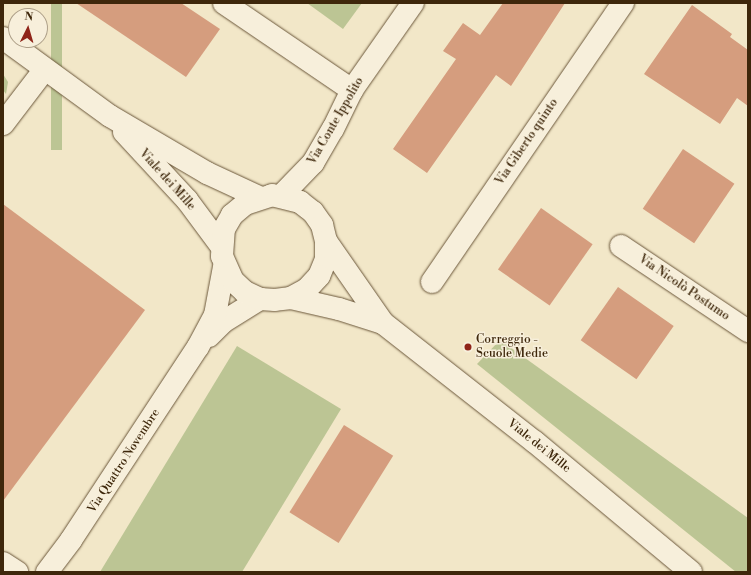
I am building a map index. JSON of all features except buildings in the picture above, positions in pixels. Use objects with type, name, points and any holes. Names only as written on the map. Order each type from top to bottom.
[{"type":"main road","points":[[224,3],[352,90]]},
{"type":"main road","name":"Via Conte Ippolito","points":[[281,196],[313,163],[334,129],[352,90],[413,3]]},
{"type":"main road","name":"Via Giberto quinto","points":[[432,282],[623,3]]},
{"type":"main road","name":"Viale dei Mille","points":[[3,38],[110,116],[207,173],[260,197]]},
{"type":"main road","points":[[3,124],[45,69]]},
{"type":"main road","name":"Viale dei Mille","points":[[110,116],[186,200],[221,246]]},
{"type":"main road","name":"Viale dei Mille","points":[[291,298],[307,289],[319,276],[326,259],[326,241],[322,225],[312,212],[300,202],[281,196],[260,197],[245,204],[232,215],[224,229],[221,246],[224,267],[233,281],[245,292],[260,299],[275,300],[291,298],[339,309],[383,323]]},
{"type":"main road","name":"Viale dei Mille","points":[[326,241],[383,323],[535,442],[691,572]]},
{"type":"main road","name":"Via Nicolò Postumo","points":[[621,246],[748,331]]},
{"type":"main road","name":"Via Quattro Novembre","points":[[47,572],[71,540],[198,348],[215,315],[224,267]]},
{"type":"main road","name":"Via Quattro Novembre","points":[[198,348],[223,322],[260,299]]},
{"type":"main road","points":[[3,563],[17,572]]},
{"type":"green space","points":[[51,3],[62,3],[62,150],[51,150]]},
{"type":"green space","points":[[307,3],[362,3],[343,29]]},
{"type":"green space","points":[[3,74],[8,82],[6,94],[3,90]]},
{"type":"green space","points":[[500,340],[748,518],[748,572],[736,572],[477,364]]},
{"type":"green space","points":[[237,346],[341,409],[242,572],[100,572]]},
{"type":"place","name":"Correggio - Scuole Medie","points":[[468,347]]}]
